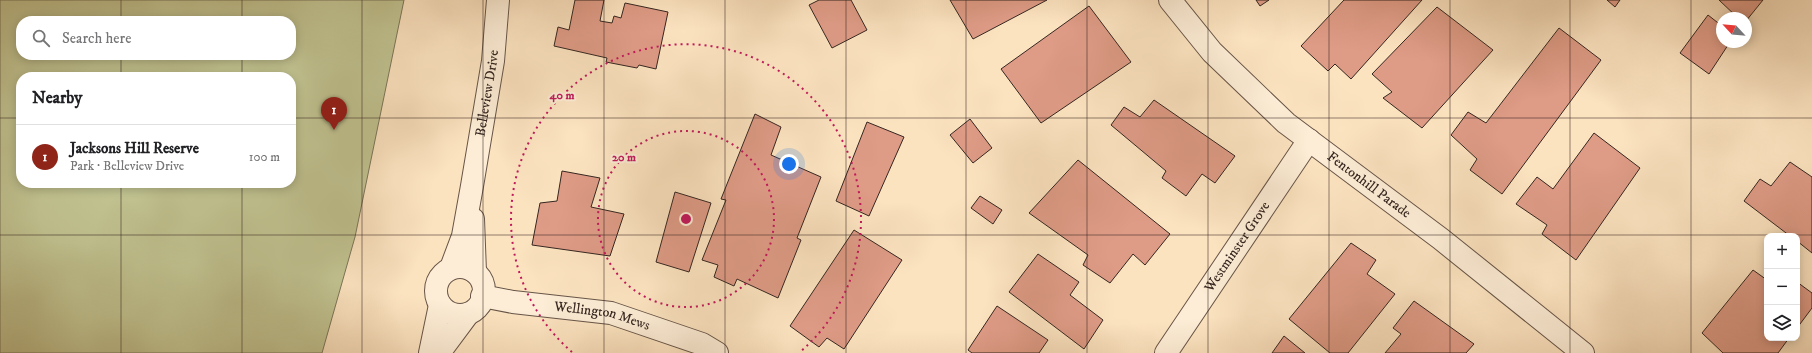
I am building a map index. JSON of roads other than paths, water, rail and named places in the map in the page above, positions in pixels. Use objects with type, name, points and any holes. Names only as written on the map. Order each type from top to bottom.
[{"type":"street","name":"Belleview Drive","points":[[451,268],[463,236],[472,186],[493,61],[498,0]]},
{"type":"street","name":"Fentonhill Parade","points":[[1170,0],[1212,52],[1286,123],[1442,239],[1583,353]]},
{"type":"street","name":"Westminster Grove","points":[[1166,353],[1309,140]]},
{"type":"street","name":"Belleview Drive","points":[[472,186],[476,272]]},
{"type":"street","points":[[439,353],[468,314],[479,306],[484,290],[482,281],[476,272],[462,266],[451,268],[439,278],[436,295],[440,305],[448,312],[459,315],[468,314]]},
{"type":"street","name":"Wellington Mews","points":[[482,296],[512,302],[611,313],[702,344],[717,353]]},
{"type":"street","points":[[430,353],[440,305]]},
{"type":"place","name":"Jacksons Hill Reserve","points":[[334,130]]}]
